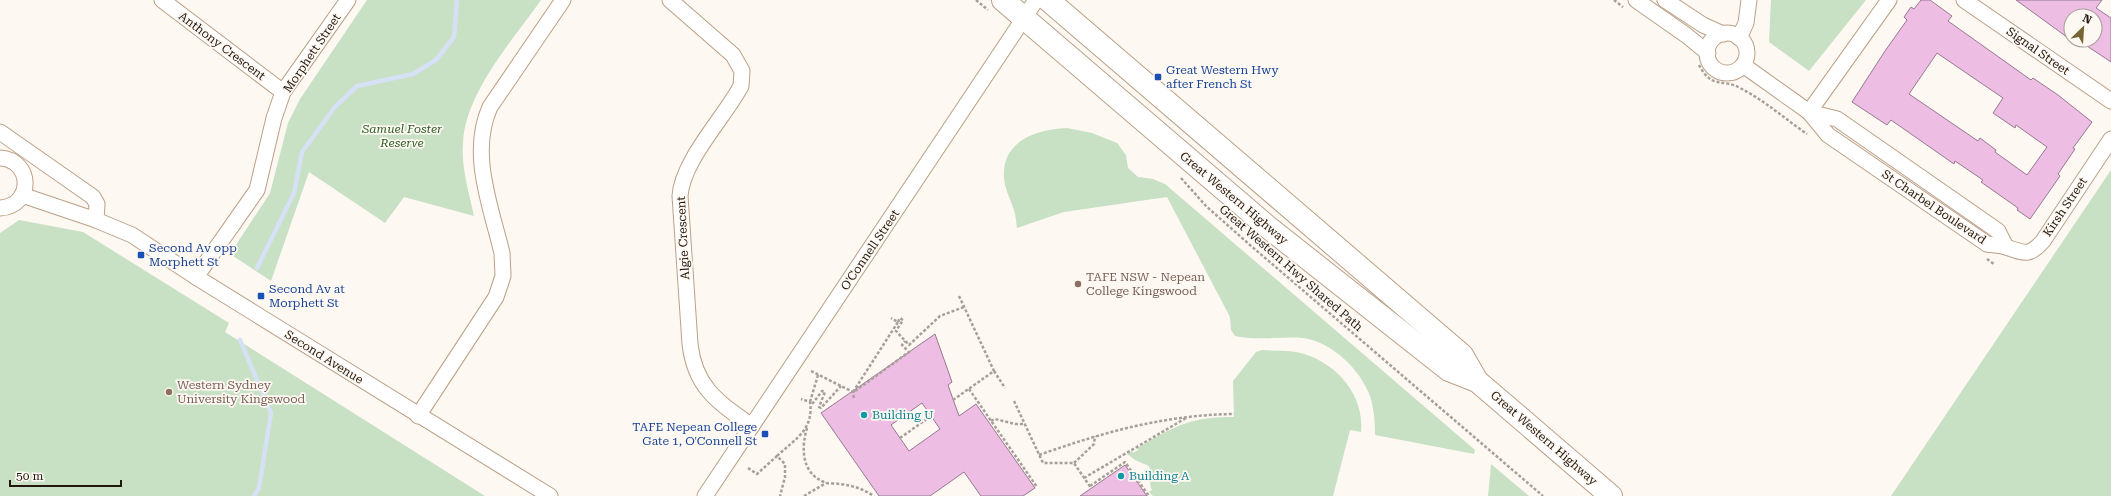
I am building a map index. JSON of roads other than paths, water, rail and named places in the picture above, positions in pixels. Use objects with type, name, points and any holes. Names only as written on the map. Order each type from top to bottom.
[{"type":"highway","name":"Great Western Highway","points":[[1036,5],[1269,228],[1449,370],[1477,381]]},
{"type":"highway","name":"Great Western Highway","points":[[998,8],[1036,5],[1462,356],[1477,381],[1611,496]]},
{"type":"street","name":"Anthony Crescent","points":[[162,0],[283,92]]},
{"type":"street","name":"Morphett Street","points":[[196,277],[257,190],[274,118],[283,92],[348,0]]},
{"type":"street","points":[[418,416],[488,312],[501,286],[503,264],[502,253],[483,171],[483,127],[490,107],[563,0]]},
{"type":"street","name":"Algie Crescent","points":[[670,0],[733,54],[742,70],[741,86],[690,165],[682,184],[680,196],[690,344],[693,362],[701,380],[712,396],[752,426]]},
{"type":"street","points":[[1631,4],[1686,35],[1703,58],[1721,72],[1734,72],[1744,65],[1746,59],[1746,47],[1739,38],[1723,34],[1703,25],[1665,0]]},
{"type":"street","points":[[1739,38],[1746,23],[1749,0]]},
{"type":"street","points":[[1809,112],[1889,0]]},
{"type":"street","name":"Signal Street","points":[[1964,0],[2111,101]]},
{"type":"street","name":"O'Connell Street","points":[[705,496],[1036,5]]},
{"type":"street","points":[[1703,58],[1714,39],[1723,34]]},
{"type":"street","name":"St Charbel Boulevard","points":[[1744,65],[1809,112],[1837,119],[1998,231],[2006,246]]},
{"type":"street","points":[[0,132],[93,197],[97,204],[96,220]]},
{"type":"street","name":"Kirsh Street","points":[[2006,246],[2023,253],[2038,247],[2111,139]]},
{"type":"street","points":[[0,158],[12,161],[23,172],[25,180],[22,195],[12,205],[0,208]]},
{"type":"street","name":"Second Avenue","points":[[22,195],[96,220],[132,235],[196,277],[418,416],[550,496]]},
{"type":"waterway","points":[[257,268],[294,193],[302,152],[335,107],[357,86],[413,74],[436,60],[454,37],[457,0]]},
{"type":"waterway","points":[[240,340],[271,413],[259,488],[254,496]]},
{"type":"place","name":"Great Western Hwy after French St","points":[[1158,77]]},
{"type":"place","name":"Second Av opp Morphett St","points":[[141,255]]},
{"type":"place","name":"TAFE NSW - Nepean College Kingswood","points":[[1078,284]]},
{"type":"place","name":"Second Av at Morphett St","points":[[261,296]]},
{"type":"place","name":"Western Sydney University Kingswood","points":[[169,392]]},
{"type":"place","name":"Building U","points":[[864,415]]},
{"type":"place","name":"TAFE Nepean College Gate 1, O'Connell St","points":[[765,434]]},
{"type":"place","name":"Building A","points":[[1121,476]]},
{"type":"park label","name":"Samuel Foster Reserve","points":[[402,136]]}]
